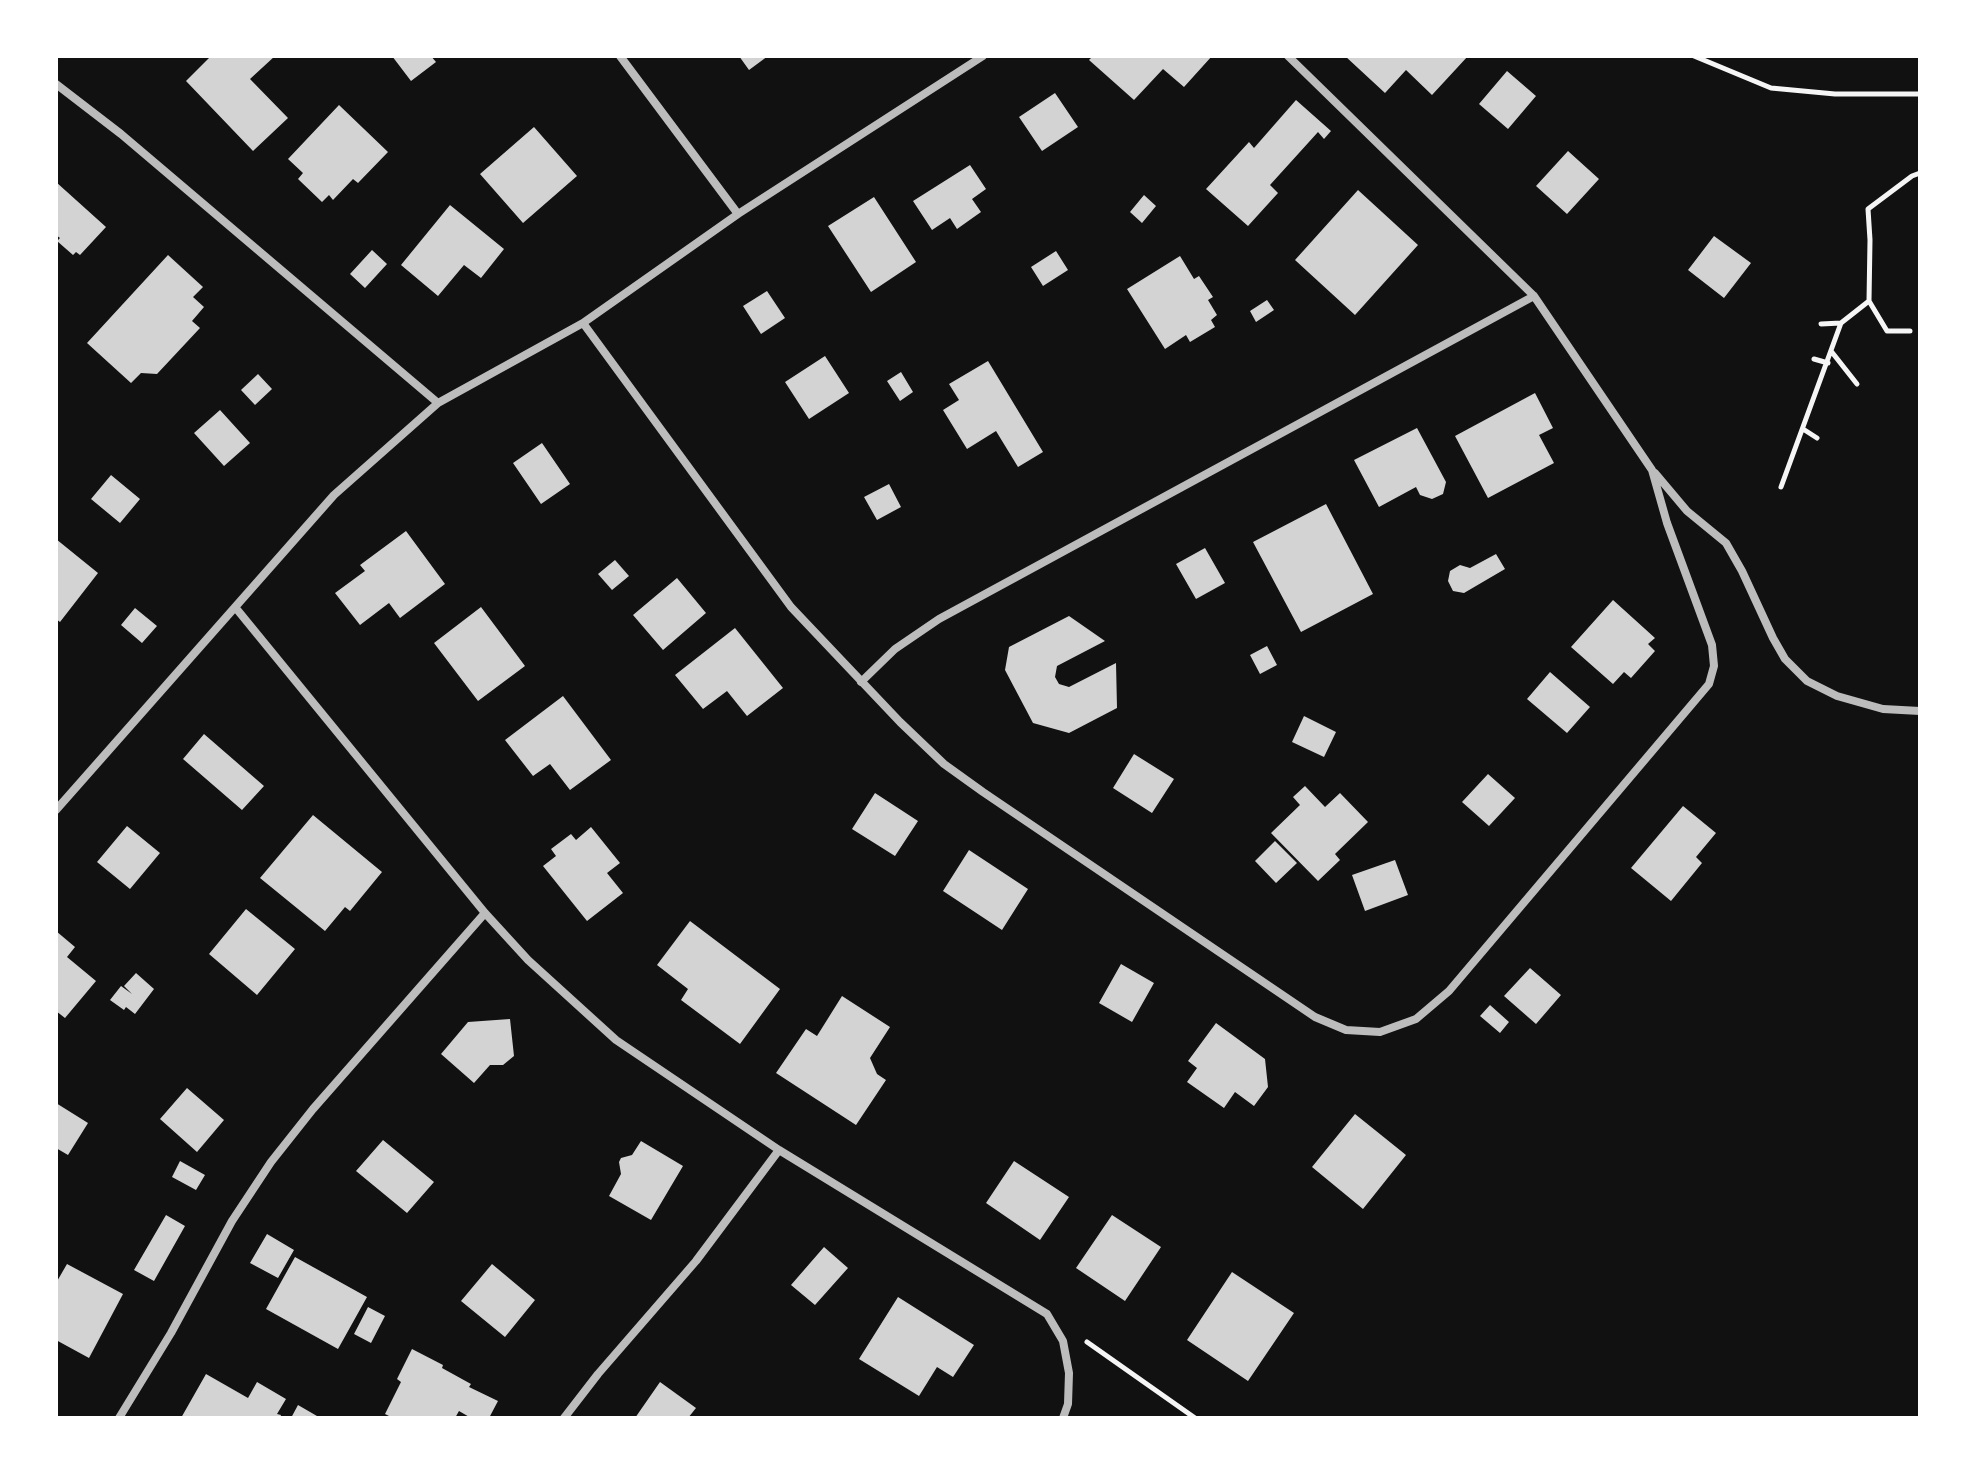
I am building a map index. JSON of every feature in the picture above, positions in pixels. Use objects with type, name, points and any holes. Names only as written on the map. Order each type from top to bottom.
[{"type":"street","points":[[620,56],[738,214]]},
{"type":"street","points":[[56,810],[334,495],[438,403],[583,323],[738,214],[983,56]]},
{"type":"street","points":[[1288,56],[1534,296],[1652,470],[1687,511],[1726,543],[1785,659],[1807,681],[1837,696],[1883,709],[1920,711]]},
{"type":"street","points":[[57,85],[121,134],[438,403]]},
{"type":"street","points":[[861,682],[895,649],[939,619],[1534,296]]},
{"type":"street","points":[[583,323],[791,607],[944,764],[1315,1017],[1346,1030],[1380,1032],[1416,1019],[1449,991],[1709,684],[1714,666],[1712,645],[1667,523],[1652,470]]},
{"type":"street","points":[[235,607],[485,913],[528,960],[616,1040],[779,1150],[1047,1314],[1063,1341],[1069,1373],[1068,1404],[1063,1418]]},
{"type":"street","points":[[119,1418],[171,1333],[232,1221],[271,1162],[313,1109],[485,913]]},
{"type":"street","points":[[564,1418],[696,1261],[779,1150]]},
{"type":"path","points":[[1694,56],[1771,88],[1835,94],[1920,94]]},
{"type":"path","points":[[1910,331],[1887,331],[1869,301],[1868,209],[1920,173]]},
{"type":"path","points":[[1781,487],[1841,323],[1869,301]]},
{"type":"path","points":[[1821,324],[1841,323]]},
{"type":"path","points":[[1831,351],[1857,384]]},
{"type":"path","points":[[1814,359],[1828,363]]},
{"type":"path","points":[[1803,429],[1817,438]]},
{"type":"path","points":[[1084,1340],[1195,1418]]},
{"type":"building","points":[[211,56],[275,56],[250,79],[288,118],[253,151],[186,81]]},
{"type":"building","points":[[392,56],[431,56],[436,62],[411,81]]},
{"type":"building","points":[[739,56],[768,56],[749,70]]},
{"type":"building","points":[[1093,56],[1212,56],[1184,87],[1163,69],[1134,100],[1089,60]]},
{"type":"building","points":[[1345,56],[1468,56],[1432,95],[1406,70],[1385,93]]},
{"type":"building","points":[[1507,71],[1536,96],[1508,129],[1479,104]]},
{"type":"building","points":[[1055,93],[1078,127],[1042,151],[1019,117]]},
{"type":"building","points":[[1296,100],[1331,131],[1324,139],[1318,132],[1270,185],[1278,193],[1248,226],[1206,189],[1249,142],[1254,148]]},
{"type":"building","points":[[339,105],[388,152],[358,183],[353,179],[333,200],[329,195],[322,202],[298,179],[303,173],[288,159]]},
{"type":"building","points":[[534,127],[577,176],[523,223],[480,174]]},
{"type":"building","points":[[1568,151],[1599,179],[1567,214],[1536,186]]},
{"type":"building","points":[[970,165],[986,189],[972,199],[981,212],[957,229],[950,218],[932,230],[913,201]]},
{"type":"building","points":[[56,182],[106,227],[80,255],[76,252],[73,255],[57,241],[60,238],[56,235]]},
{"type":"building","points":[[1358,190],[1418,245],[1355,315],[1295,260]]},
{"type":"building","points":[[1144,195],[1156,206],[1142,223],[1130,212]]},
{"type":"building","points":[[874,197],[916,262],[871,292],[828,226]]},
{"type":"building","points":[[450,205],[504,249],[481,278],[464,265],[438,296],[401,265]]},
{"type":"building","points":[[1714,236],[1751,263],[1724,298],[1688,270]]},
{"type":"building","points":[[372,250],[387,264],[365,288],[350,274]]},
{"type":"building","points":[[1056,251],[1068,270],[1043,286],[1031,267]]},
{"type":"building","points":[[168,255],[203,287],[193,297],[204,307],[192,321],[200,328],[157,374],[141,373],[131,383],[87,343]]},
{"type":"building","points":[[1180,256],[1194,279],[1199,276],[1213,297],[1208,300],[1217,315],[1211,320],[1215,327],[1190,342],[1186,335],[1165,349],[1127,289]]},
{"type":"building","points":[[767,291],[785,318],[761,334],[743,306]]},
{"type":"building","points":[[1267,300],[1274,310],[1256,322],[1250,311]]},
{"type":"building","points":[[825,356],[849,393],[809,419],[785,382]]},
{"type":"building","points":[[988,361],[1043,452],[1018,467],[996,431],[967,449],[943,410],[959,400],[949,384]]},
{"type":"building","points":[[901,372],[913,392],[900,401],[887,381]]},
{"type":"building","points":[[258,374],[272,389],[255,405],[241,390]]},
{"type":"building","points":[[1535,393],[1553,428],[1539,435],[1554,463],[1488,498],[1455,436]]},
{"type":"building","points":[[220,410],[250,443],[224,466],[194,433]]},
{"type":"building","points":[[1417,428],[1446,482],[1443,494],[1432,499],[1420,495],[1416,487],[1379,507],[1354,460]]},
{"type":"building","points":[[542,443],[570,484],[541,504],[513,463]]},
{"type":"building","points":[[111,475],[140,499],[120,523],[91,499]]},
{"type":"building","points":[[889,484],[901,507],[877,520],[864,497]]},
{"type":"building","points":[[1326,504],[1373,594],[1301,632],[1253,542]]},
{"type":"building","points":[[406,531],[445,584],[400,618],[389,603],[360,625],[335,593],[365,571],[360,565]]},
{"type":"building","points":[[56,539],[98,573],[60,622],[56,619]]},
{"type":"building","points":[[1205,548],[1225,583],[1196,599],[1176,564]]},
{"type":"building","points":[[1496,554],[1505,569],[1464,593],[1453,591],[1448,581],[1450,571],[1460,565],[1470,568]]},
{"type":"building","points":[[615,560],[629,576],[612,590],[598,574]]},
{"type":"building","points":[[677,578],[706,613],[663,650],[633,615]]},
{"type":"building","points":[[1613,600],[1655,638],[1648,644],[1655,651],[1631,678],[1624,672],[1613,684],[1571,647]]},
{"type":"building","points":[[481,607],[525,666],[478,701],[434,643]]},
{"type":"building","points":[[135,608],[157,626],[142,643],[121,625]]},
{"type":"building","points":[[1069,616],[1105,641],[1057,666],[1055,677],[1059,684],[1069,687],[1116,663],[1117,708],[1069,733],[1033,723],[1005,670],[1009,647]]},
{"type":"building","points":[[735,628],[783,688],[747,716],[727,691],[703,709],[675,675]]},
{"type":"building","points":[[1267,646],[1277,665],[1260,674],[1250,655]]},
{"type":"building","points":[[1550,672],[1590,707],[1567,733],[1527,699]]},
{"type":"building","points":[[563,696],[611,760],[570,790],[550,764],[533,776],[505,740]]},
{"type":"building","points":[[1304,716],[1336,732],[1324,757],[1292,742]]},
{"type":"building","points":[[204,734],[264,786],[242,810],[183,759]]},
{"type":"building","points":[[1134,754],[1174,779],[1152,813],[1113,788]]},
{"type":"building","points":[[1488,774],[1515,798],[1489,826],[1462,802]]},
{"type":"building","points":[[1305,786],[1325,807],[1340,793],[1368,822],[1335,854],[1340,860],[1318,881],[1271,833],[1300,805],[1293,797]]},
{"type":"building","points":[[875,793],[918,821],[895,856],[852,829]]},
{"type":"building","points":[[1683,806],[1716,833],[1696,857],[1702,863],[1671,901],[1631,868]]},
{"type":"building","points":[[313,815],[382,872],[350,911],[345,907],[325,931],[260,878]]},
{"type":"building","points":[[127,826],[160,853],[130,889],[97,862]]},
{"type":"building","points":[[591,827],[620,863],[607,873],[623,893],[587,921],[543,866],[556,856],[551,849],[571,834],[576,840]]},
{"type":"building","points":[[1275,841],[1297,863],[1276,883],[1255,861]]},
{"type":"building","points":[[969,850],[1028,889],[1002,930],[943,891]]},
{"type":"building","points":[[1395,860],[1408,895],[1365,911],[1352,875]]},
{"type":"building","points":[[246,909],[295,949],[257,995],[209,954]]},
{"type":"building","points":[[690,921],[780,989],[740,1044],[681,1000],[688,989],[657,965]]},
{"type":"building","points":[[56,931],[75,947],[67,957],[96,981],[65,1018],[56,1011]]},
{"type":"building","points":[[1121,964],[1154,983],[1132,1022],[1099,1003]]},
{"type":"building","points":[[1530,968],[1561,995],[1536,1024],[1504,996]]},
{"type":"building","points":[[136,973],[154,989],[135,1014],[110,1000],[121,986],[132,994],[124,986]]},
{"type":"building","points":[[842,996],[890,1027],[870,1058],[877,1074],[886,1080],[856,1125],[776,1073],[806,1029],[817,1036]]},
{"type":"building","points":[[1490,1005],[1509,1022],[1500,1033],[1480,1016]]},
{"type":"building","points":[[510,1019],[514,1056],[503,1065],[490,1065],[474,1083],[441,1054],[468,1022]]},
{"type":"building","points":[[1216,1023],[1265,1059],[1268,1087],[1254,1106],[1235,1092],[1224,1108],[1187,1082],[1197,1068],[1188,1061]]},
{"type":"building","points":[[187,1088],[224,1120],[197,1152],[160,1119]]},
{"type":"building","points":[[56,1103],[88,1123],[68,1155],[56,1148]]},
{"type":"building","points":[[1355,1114],[1406,1155],[1363,1209],[1312,1167]]},
{"type":"building","points":[[383,1140],[434,1182],[407,1213],[356,1171]]},
{"type":"building","points":[[641,1141],[683,1166],[651,1220],[609,1196],[621,1174],[621,1158],[632,1155]]},
{"type":"building","points":[[180,1161],[205,1175],[196,1190],[172,1177]]},
{"type":"building","points":[[1014,1161],[1069,1197],[1040,1240],[986,1203]]},
{"type":"building","points":[[166,1215],[185,1226],[154,1281],[134,1270]]},
{"type":"building","points":[[1112,1215],[1161,1247],[1125,1301],[1076,1268]]},
{"type":"building","points":[[267,1234],[294,1250],[278,1278],[250,1263]]},
{"type":"building","points":[[824,1247],[848,1268],[815,1305],[791,1285]]},
{"type":"building","points":[[295,1257],[367,1297],[338,1349],[266,1309]]},
{"type":"building","points":[[67,1264],[123,1294],[89,1358],[56,1340],[56,1283]]},
{"type":"building","points":[[492,1264],[535,1300],[505,1337],[461,1301]]},
{"type":"building","points":[[1232,1272],[1294,1313],[1248,1381],[1187,1340]]},
{"type":"building","points":[[898,1297],[974,1345],[953,1377],[937,1367],[919,1396],[859,1359]]},
{"type":"building","points":[[368,1307],[385,1316],[371,1343],[354,1334]]},
{"type":"building","points":[[412,1349],[443,1365],[442,1368],[471,1384],[469,1387],[498,1401],[489,1418],[471,1418],[459,1411],[455,1418],[393,1418],[385,1414],[401,1382],[397,1379]]},
{"type":"building","points":[[206,1374],[248,1398],[257,1382],[286,1399],[277,1414],[281,1415],[280,1418],[181,1418]]},
{"type":"building","points":[[660,1382],[696,1408],[688,1418],[635,1418]]},
{"type":"building","points":[[298,1405],[317,1416],[316,1418],[291,1418]]}]
